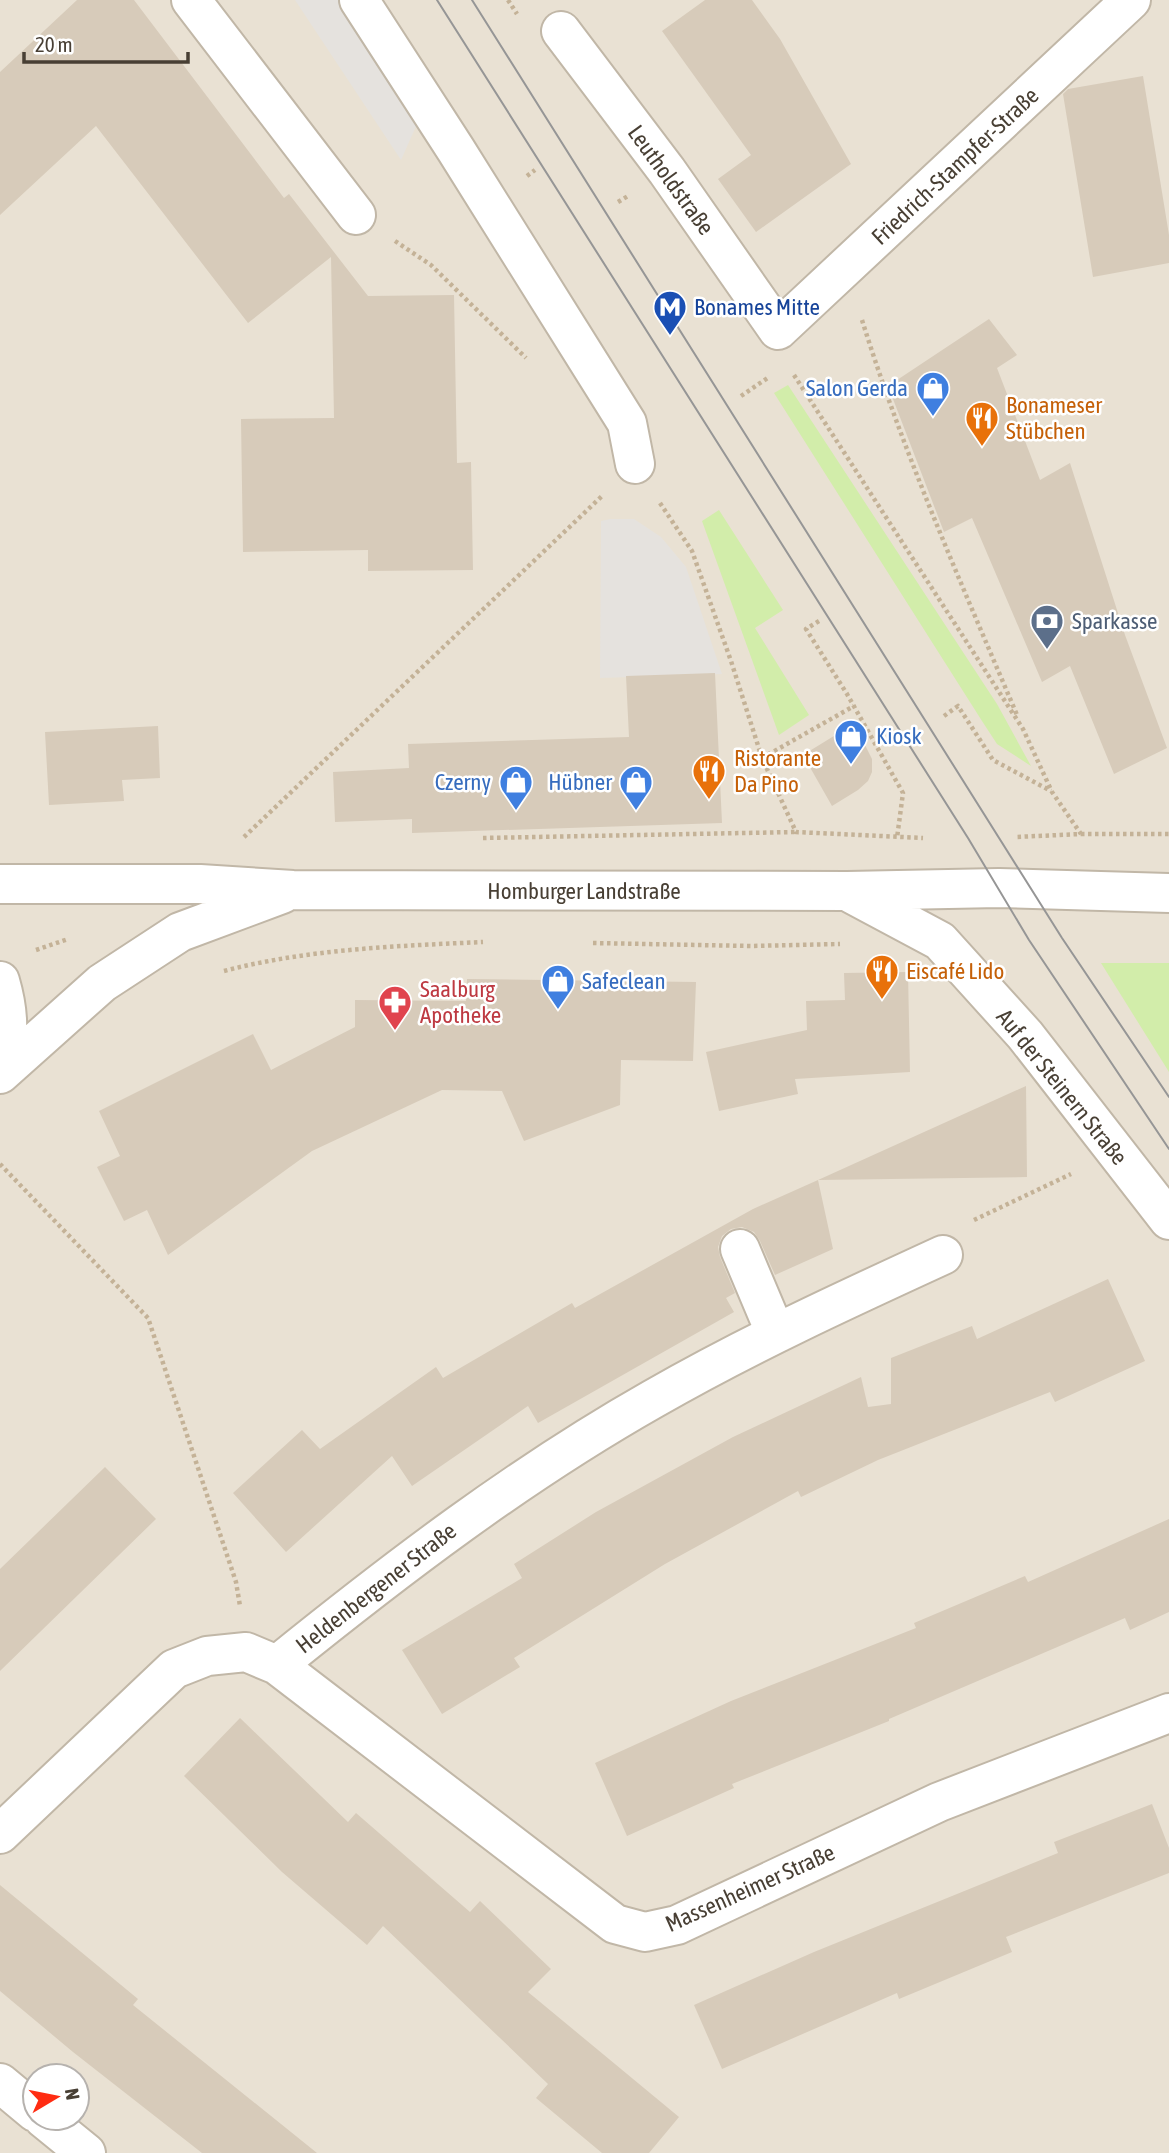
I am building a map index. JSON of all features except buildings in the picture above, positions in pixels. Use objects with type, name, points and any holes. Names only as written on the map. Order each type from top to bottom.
[{"type":"street","points":[[191,0],[356,215]]},
{"type":"street","points":[[359,0],[457,150],[627,423],[635,464]]},
{"type":"street","name":"Friedrich-Stampfer-Straße","points":[[778,331],[1131,0]]},
{"type":"street","name":"Leutholdstraße","points":[[561,31],[667,171],[778,331]]},
{"type":"street","name":"Homburger Landstraße","points":[[0,884],[200,884],[293,890],[847,891],[999,888],[1169,893]]},
{"type":"street","points":[[0,1074],[102,983],[180,932],[293,890]]},
{"type":"street","name":"Auf der Steinern Straße","points":[[847,891],[940,941],[1025,1035],[1169,1220]]},
{"type":"street","points":[[0,981],[6,1001],[8,1040],[0,1065]]},
{"type":"street","points":[[740,1249],[775,1332]]},
{"type":"street","name":"Heldenbergener Straße","points":[[261,1659],[373,1588],[465,1519],[570,1448],[652,1399],[775,1332],[943,1255]]},
{"type":"street","points":[[0,1834],[174,1669],[207,1656],[261,1659]]},
{"type":"street","name":"Massenheimer Straße","points":[[261,1659],[615,1924],[645,1932],[677,1925],[939,1802],[1166,1722]]},
{"type":"street","points":[[0,2083],[21,2100]]},
{"type":"street","points":[[60,2132],[86,2153]]},
{"type":"path","points":[[356,215],[431,265],[528,360]]},
{"type":"path","points":[[846,268],[885,390],[933,518],[1052,792],[1081,834]]},
{"type":"path","points":[[778,331],[788,365],[1023,729]]},
{"type":"path","points":[[741,396],[765,379]]},
{"type":"path","points":[[252,843],[238,843],[635,464],[692,551],[762,758],[796,832]]},
{"type":"path","points":[[819,621],[806,629],[847,694]]},
{"type":"path","points":[[762,758],[853,706]]},
{"type":"path","points":[[944,716],[958,706],[993,760],[1052,792]]},
{"type":"path","points":[[475,838],[796,832],[932,838]]},
{"type":"path","points":[[1014,837],[1169,834]]},
{"type":"path","points":[[220,972],[259,962],[380,946],[496,942]]},
{"type":"path","points":[[589,942],[751,946],[846,944]]},
{"type":"path","points":[[943,1255],[951,1230],[1116,1153]]},
{"type":"path","points":[[0,1164],[148,1318],[261,1659]]},
{"type":"shaded area","points":[[0,0],[1169,0],[1169,2153],[0,2153]]},
{"type":"shaded area","points":[[295,0],[347,0],[422,113],[401,160]]},
{"type":"shaded area","points":[[634,519],[661,537],[686,567],[722,674],[600,678],[601,521]]},
{"type":"green space","points":[[788,385],[997,704],[1031,766],[997,744],[982,721],[774,393]]},
{"type":"green space","points":[[719,510],[783,610],[755,628],[809,715],[779,735],[702,521]]},
{"type":"green space","points":[[1101,963],[1169,963],[1169,1072]]},
{"type":"tram line","points":[[437,0],[968,838],[1029,940],[1169,1149]]},
{"type":"tram line","points":[[472,0],[1062,938],[1169,1097]]},
{"type":"place","name":"Bonames Mitte","points":[[670,337]]},
{"type":"place","name":"Salon Gerda","points":[[933,418]]},
{"type":"place","name":"Bonameser Stübchen","points":[[982,448]]},
{"type":"place","name":"Sparkasse","points":[[1047,651]]},
{"type":"place","name":"Kiosk","points":[[851,766]]},
{"type":"place","name":"Ristorante Da Pino","points":[[709,801]]},
{"type":"place","name":"Czerny","points":[[516,812]]},
{"type":"place","name":"Hübner","points":[[636,812]]},
{"type":"place","name":"Eiscafé Lido","points":[[882,1001]]},
{"type":"place","name":"Safeclean","points":[[558,1011]]},
{"type":"place","name":"Saalburg Apotheke","points":[[395,1032]]}]
